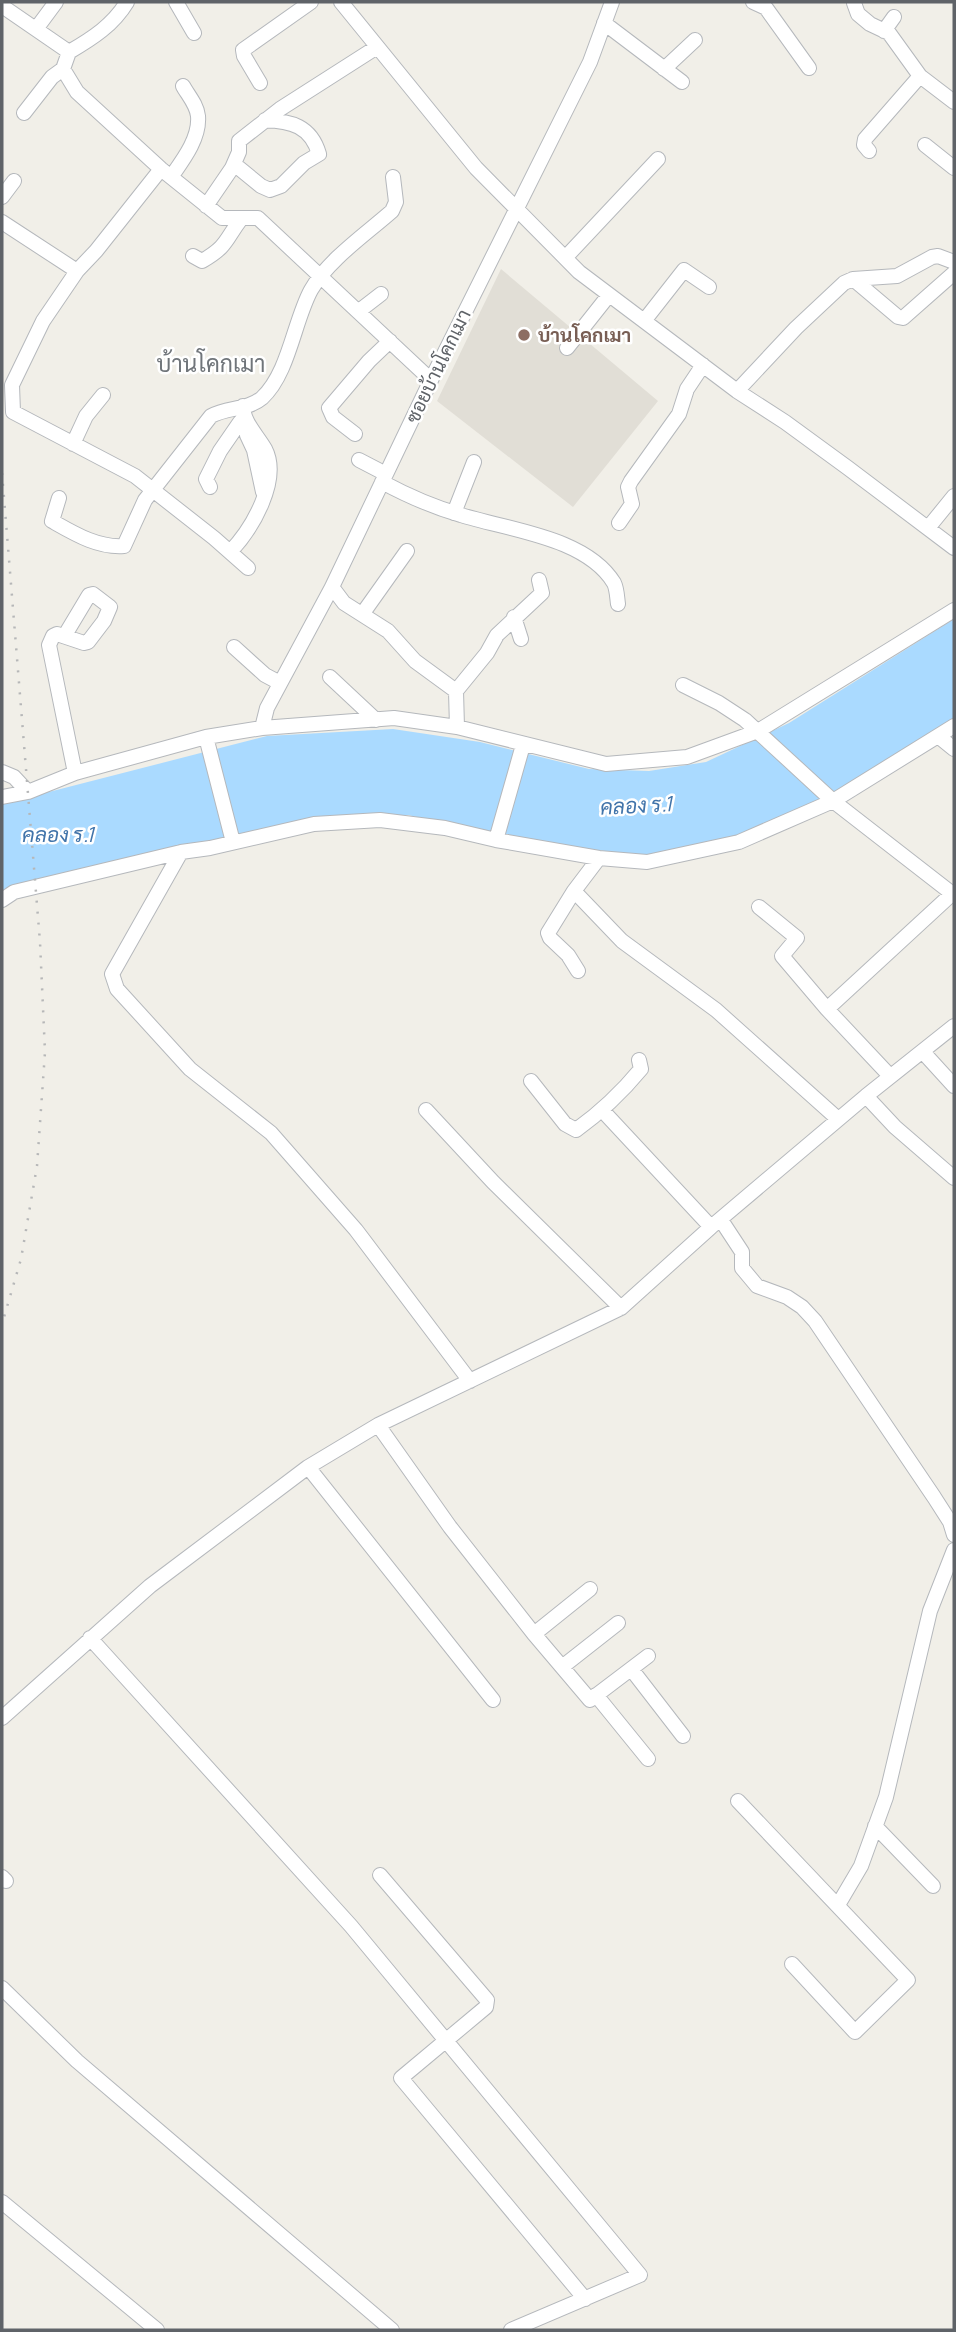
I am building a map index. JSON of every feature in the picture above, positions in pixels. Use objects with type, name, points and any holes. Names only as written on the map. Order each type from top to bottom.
[{"type":"street","points":[[36,29],[55,2]]},
{"type":"street","points":[[24,113],[52,77],[63,69],[69,51],[94,37],[117,19],[127,2]]},
{"type":"street","points":[[176,2],[194,33]]},
{"type":"street","points":[[260,83],[243,50],[311,2]]},
{"type":"street","name":"ซอยบ้านโคกเมา","points":[[262,728],[267,708],[332,587],[515,208],[590,62],[612,2]]},
{"type":"street","points":[[753,2],[766,8],[809,68]]},
{"type":"street","points":[[344,3],[476,168],[579,272],[737,391],[785,422],[954,548]]},
{"type":"street","points":[[854,4],[858,14],[870,24],[889,33],[920,76],[954,102]]},
{"type":"street","points":[[2,6],[69,51]]},
{"type":"street","points":[[884,31],[894,17]]},
{"type":"street","points":[[604,23],[682,82]]},
{"type":"street","points":[[664,69],[695,40]]},
{"type":"street","points":[[206,205],[232,168],[239,152],[239,141],[265,120],[377,47]]},
{"type":"street","points":[[63,69],[76,92],[166,173],[222,218],[258,218],[431,380]]},
{"type":"street","points":[[869,152],[864,145],[865,139],[920,76]]},
{"type":"street","points":[[183,86],[198,116],[197,127],[185,156],[166,173],[78,271],[43,321],[12,385],[13,412],[135,476],[248,568]]},
{"type":"street","points":[[232,168],[239,168],[261,186],[271,190],[281,186],[304,163],[319,154],[301,127],[287,121],[265,120]]},
{"type":"street","points":[[925,145],[954,168]]},
{"type":"street","points":[[565,258],[658,159]]},
{"type":"street","points":[[59,498],[52,521],[90,541],[110,547],[124,546],[145,500],[211,416],[239,412],[259,400],[270,389],[293,341],[310,293],[321,275],[392,211],[397,202],[393,177]]},
{"type":"street","points":[[2,197],[14,181]]},
{"type":"street","points":[[193,256],[202,261],[216,253],[227,243],[241,219]]},
{"type":"street","points":[[2,222],[78,271]]},
{"type":"street","points":[[737,391],[824,300],[844,283],[853,279],[897,276],[932,257],[938,256],[954,262]]},
{"type":"street","points":[[644,321],[684,270],[709,287]]},
{"type":"street","points":[[853,279],[898,317],[904,318],[954,273]]},
{"type":"street","points":[[359,312],[382,295]]},
{"type":"street","points":[[568,348],[609,295]]},
{"type":"street","points":[[355,434],[333,417],[329,408],[390,341]]},
{"type":"street","points":[[619,523],[632,504],[628,486],[680,414],[687,389],[703,365]]},
{"type":"street","points":[[73,444],[86,416],[103,395]]},
{"type":"street","points":[[210,486],[206,478],[239,412]]},
{"type":"street","points":[[230,552],[248,532],[263,497],[271,468],[270,459],[239,412]]},
{"type":"street","points":[[359,460],[413,498],[454,513],[541,537],[581,553],[603,569],[616,586],[618,604]]},
{"type":"street","points":[[454,513],[474,461]]},
{"type":"street","points":[[928,528],[954,496]]},
{"type":"street","points":[[363,613],[407,551]]},
{"type":"street","points":[[457,727],[456,691],[489,660],[496,635],[542,593],[539,580]]},
{"type":"street","points":[[332,587],[344,603],[388,631],[415,661],[456,691]]},
{"type":"street","points":[[2,797],[28,792],[75,773],[262,728],[376,720],[394,719],[457,727],[606,764],[687,757],[758,731],[954,610]]},
{"type":"street","points":[[514,617],[521,639]]},
{"type":"street","points":[[65,635],[53,636],[49,650],[75,773]]},
{"type":"street","points":[[234,647],[265,675],[280,683]]},
{"type":"street","points":[[330,677],[376,720]]},
{"type":"street","points":[[683,685],[719,703],[758,731],[833,801],[954,894],[827,1009]]},
{"type":"street","points":[[2,900],[14,892],[232,838],[314,824],[380,820],[445,828],[599,858],[647,862],[739,842],[833,801],[954,726]]},
{"type":"street","points":[[938,736],[954,749]]},
{"type":"street","points":[[207,742],[232,838]]},
{"type":"street","points":[[496,840],[523,745]]},
{"type":"street","points":[[2,772],[14,777],[28,792]]},
{"type":"street","points":[[181,852],[112,974],[117,989],[190,1069],[271,1133],[356,1230],[470,1381]]},
{"type":"street","points":[[578,971],[548,933],[574,891],[599,858]]},
{"type":"street","points":[[574,891],[622,941],[716,1010],[838,1119]]},
{"type":"street","points":[[758,906],[797,938],[782,956],[890,1076]]},
{"type":"street","points":[[2,1718],[150,1586],[308,1467],[378,1425],[621,1308],[838,1119],[954,1026]]},
{"type":"street","points":[[923,1052],[954,1086]]},
{"type":"street","points":[[531,1081],[572,1129],[576,1130],[602,1110],[641,1069],[639,1060]]},
{"type":"street","points":[[866,1096],[895,1127],[954,1178]]},
{"type":"street","points":[[426,1110],[493,1182],[621,1308]]},
{"type":"street","points":[[602,1110],[742,1252],[742,1268],[757,1286],[788,1297],[815,1321],[934,1497],[950,1522],[954,1535]]},
{"type":"street","points":[[378,1425],[450,1527],[590,1700],[649,1656]]},
{"type":"street","points":[[308,1467],[493,1700]]},
{"type":"street","points":[[838,1905],[861,1866],[886,1797],[930,1611],[954,1550]]},
{"type":"street","points":[[534,1634],[590,1589]]},
{"type":"street","points":[[562,1667],[618,1623]]},
{"type":"street","points":[[90,1638],[342,1916],[640,2275],[511,2330]]},
{"type":"street","points":[[632,1670],[682,1736]]},
{"type":"street","points":[[596,1695],[648,1759]]},
{"type":"street","points":[[738,1801],[908,1980],[855,2032],[792,1964]]},
{"type":"street","points":[[875,1826],[933,1886]]},
{"type":"street","points":[[380,1875],[487,2000],[486,2007],[401,2078],[585,2299]]},
{"type":"street","points":[[2,1989],[77,2061],[392,2330]]},
{"type":"street","points":[[2,2202],[157,2330]]},
{"type":"shaded area","name":"บ้านโคกเมา","points":[[501,269],[658,401],[573,507],[437,401]]},
{"type":"water","name":"คลอง ร.1","points":[[954,619],[954,722],[837,794],[736,838],[648,857],[504,837],[408,815],[303,822],[2,900],[2,804],[267,736],[393,729],[480,742],[589,769],[649,771],[706,762],[789,723]]},
{"type":"railway","points":[[2,473],[40,942],[45,1052],[37,1166],[21,1259],[2,1324]]},
{"type":"place","name":"บ้านโคกเมา","points":[[524,335]]},
{"type":"district","name":"บ้านโคกเมา","points":[[211,363]]}]
